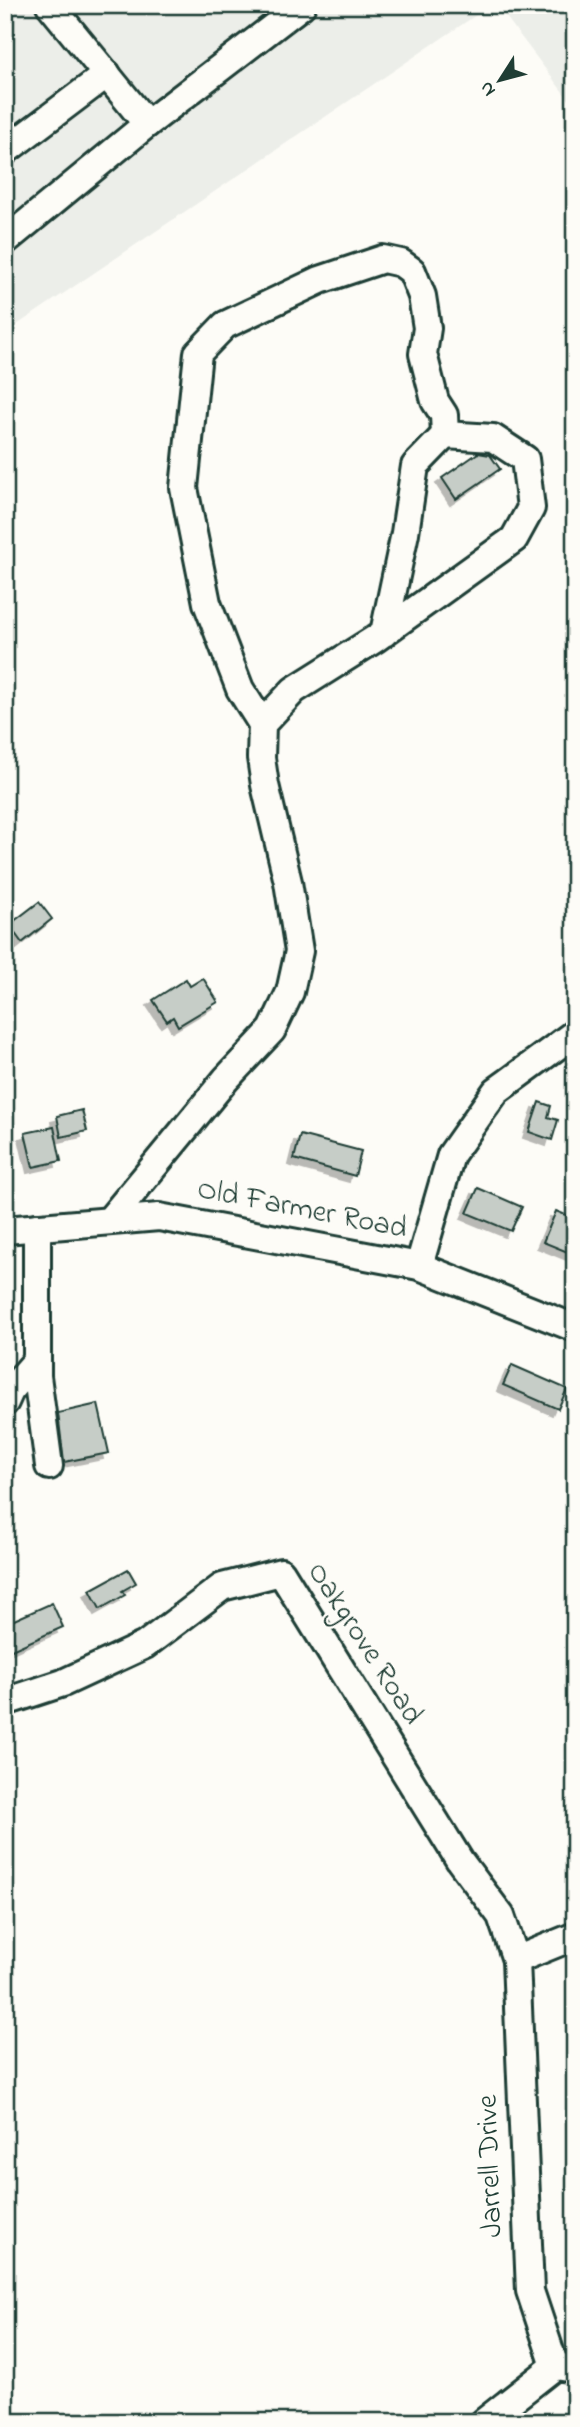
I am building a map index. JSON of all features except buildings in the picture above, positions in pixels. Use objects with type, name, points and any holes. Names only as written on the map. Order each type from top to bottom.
[{"type":"street","points":[[50,5],[147,124]]},
{"type":"street","points":[[5,241],[147,124],[302,5]]},
{"type":"street","points":[[5,151],[107,74]]},
{"type":"street","points":[[109,1221],[226,1079],[272,1030],[290,992],[299,951],[288,882],[265,785],[261,758],[262,724],[240,689],[207,603],[184,488],[198,353],[225,326],[320,280],[383,259],[401,263],[412,271],[422,296],[427,328],[423,354],[435,401],[444,415],[445,435],[415,466],[405,533],[384,633]]},
{"type":"street","points":[[262,724],[294,690],[384,633],[514,539],[531,508],[525,458],[493,438],[445,435]]},
{"type":"street","points":[[419,1266],[451,1155],[496,1091],[575,1033]]},
{"type":"street","name":"Old Farmer Road","points":[[5,1230],[159,1217],[419,1266],[575,1328]]},
{"type":"street","points":[[37,1227],[37,1376],[49,1466]]},
{"type":"street","points":[[5,1402],[10,1391],[37,1360]]},
{"type":"street","name":"Oakgrove Road","points":[[5,1702],[63,1683],[145,1645],[222,1587],[281,1572],[460,1861],[501,1916],[516,1960]]},
{"type":"street","points":[[516,1960],[575,1936]]},
{"type":"street","name":"Jarrell Drive","points":[[516,1960],[530,2291],[565,2368]]},
{"type":"street","points":[[484,2422],[565,2368]]},
{"type":"shaded area","points":[[5,5],[491,5],[5,333]]},
{"type":"shaded area","points":[[497,5],[575,5],[575,108]]}]
